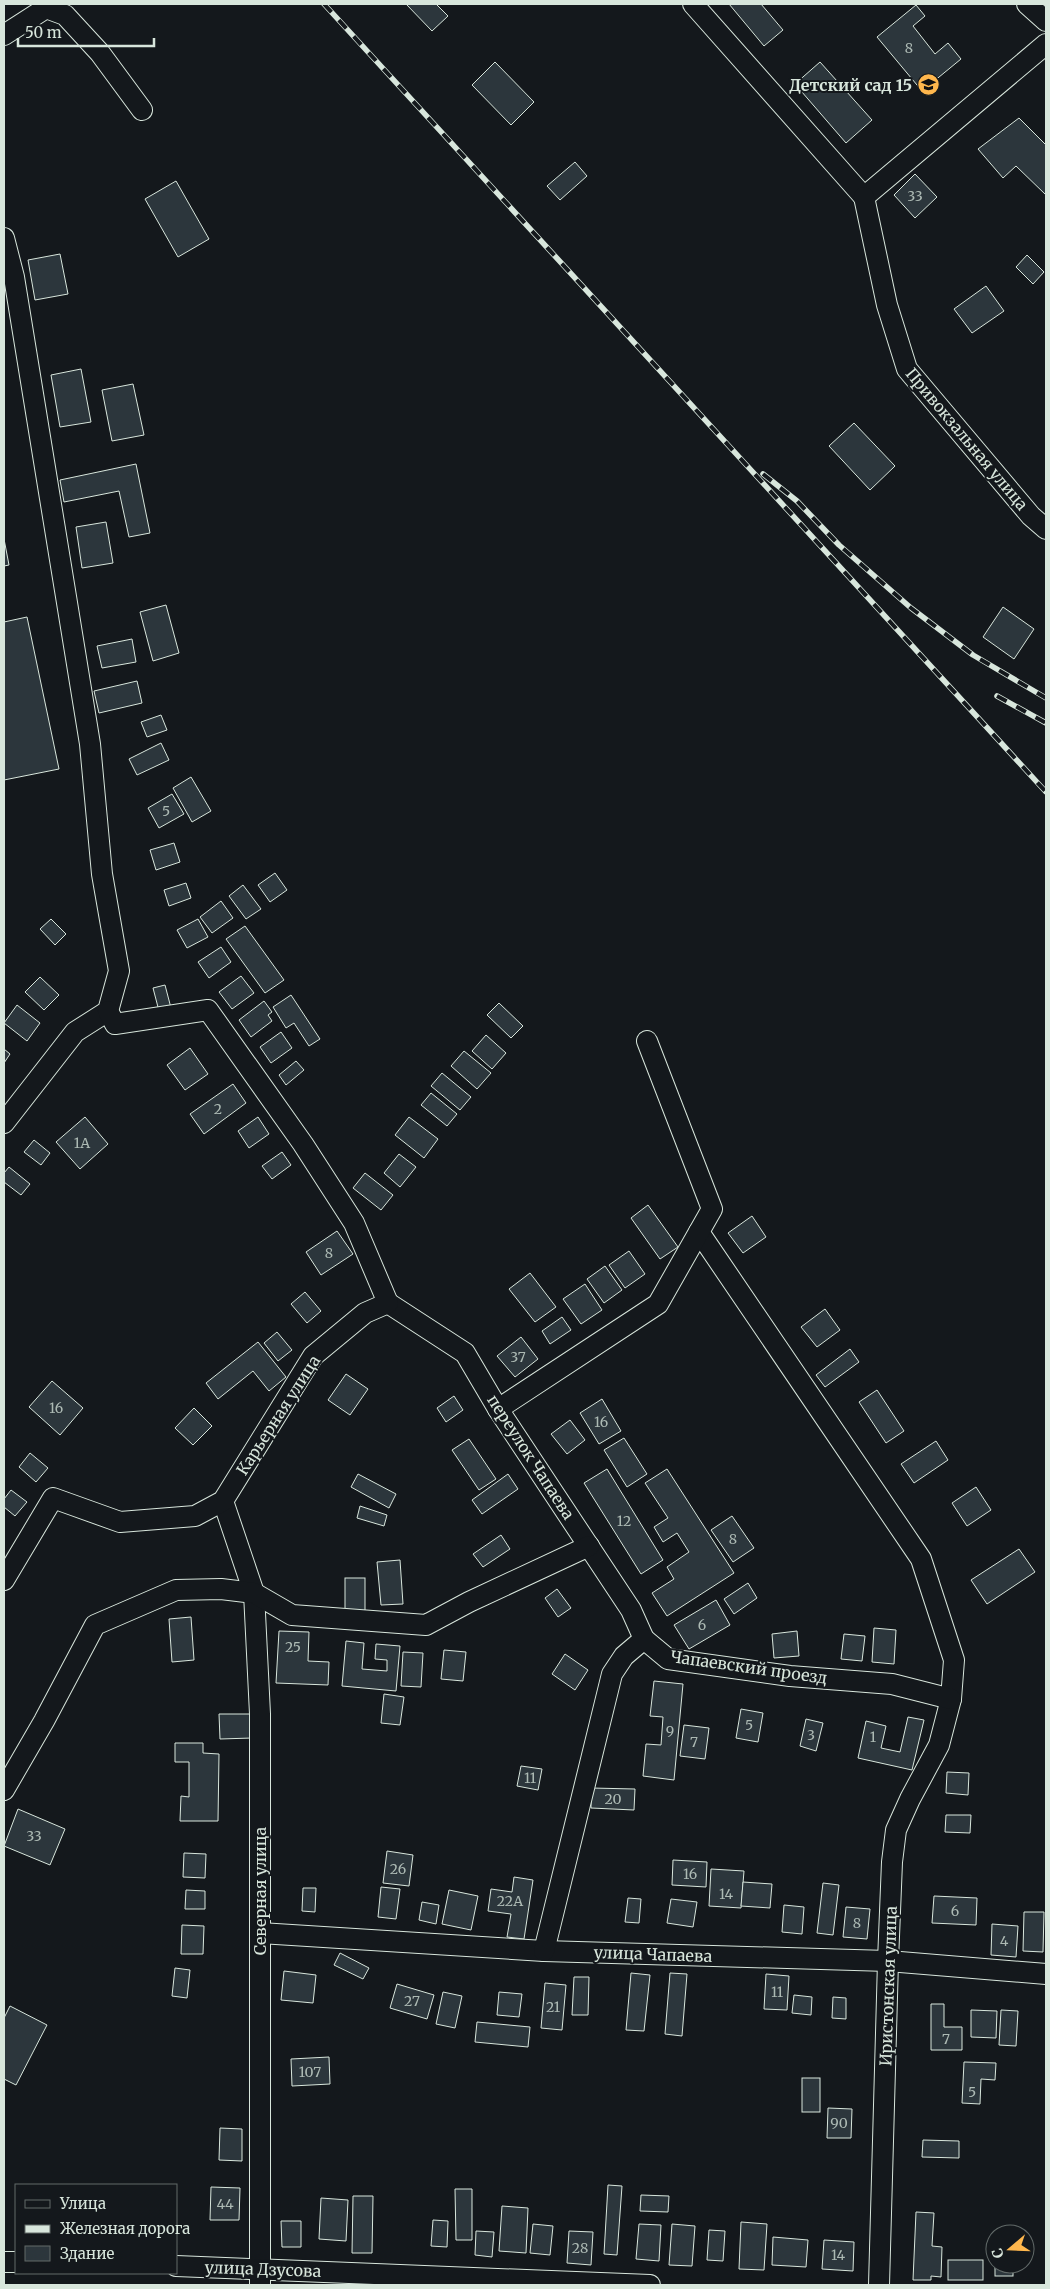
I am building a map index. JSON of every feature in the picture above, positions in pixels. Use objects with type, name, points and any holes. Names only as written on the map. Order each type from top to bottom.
[{"type":"street","name":"Привокзальная улица","points":[[693,4],[864,197],[887,305],[907,369],[1031,516],[1046,529]]},
{"type":"street","points":[[1027,4],[1046,21]]},
{"type":"street","points":[[4,35],[46,8],[65,15],[100,53],[142,110]]},
{"type":"street","points":[[864,197],[1046,44]]},
{"type":"street","points":[[4,238],[14,277],[90,744],[102,874],[119,971],[108,1011],[75,1032],[4,1123]]},
{"type":"street","points":[[108,1011],[115,1024],[208,1010],[303,1144],[354,1223],[388,1303]]},
{"type":"street","points":[[498,1410],[658,1304],[712,1209],[647,1041]]},
{"type":"street","name":"Иристонская улица","points":[[698,1232],[921,1559],[954,1660],[952,1699],[939,1745],[910,1799],[896,1830],[892,1862],[880,2285]]},
{"type":"street","name":"переулок Чапаева","points":[[388,1303],[465,1353],[498,1410],[631,1610],[644,1639]]},
{"type":"street","name":"Карьерная улица","points":[[4,1580],[52,1498],[120,1522],[195,1516],[222,1501],[313,1356],[366,1313],[388,1303]]},
{"type":"street","name":"Северная улица","points":[[222,1501],[254,1593],[260,1714],[260,2277]]},
{"type":"street","points":[[4,1790],[44,1721],[95,1625],[176,1590],[221,1589],[254,1593],[292,1615],[426,1625],[469,1602],[589,1546]]},
{"type":"street","points":[[544,1951],[612,1674],[624,1656],[644,1639]]},
{"type":"street","name":"Чапаевский проезд","points":[[644,1639],[668,1659],[790,1676],[892,1684],[952,1699]]},
{"type":"street","name":"улица Чапаева","points":[[260,1933],[544,1951],[888,1961],[1046,1974]]},
{"type":"street","name":"улица Дзусова","points":[[178,2266],[260,2277],[650,2285]]},
{"type":"building","points":[[406,4],[436,4],[448,16],[432,31]]},
{"type":"building","points":[[729,4],[761,4],[783,30],[764,46]]},
{"type":"building","points":[[916,5],[925,16],[913,26],[935,54],[948,43],[961,59],[922,91],[877,37]]},
{"type":"building","points":[[495,62],[534,102],[511,125],[472,85]]},
{"type":"building","points":[[820,62],[872,120],[846,143],[795,84]]},
{"type":"building","points":[[1019,118],[1046,145],[1046,195],[1016,166],[1003,178],[978,149]]},
{"type":"building","points":[[575,162],[587,176],[560,200],[547,186]]},
{"type":"building","points":[[915,174],[937,197],[915,218],[894,195]]},
{"type":"building","points":[[176,181],[209,239],[178,257],[145,199]]},
{"type":"building","points":[[60,254],[68,294],[35,300],[28,260]]},
{"type":"building","points":[[1027,255],[1044,272],[1033,284],[1016,267]]},
{"type":"building","points":[[986,286],[1004,311],[972,333],[954,309]]},
{"type":"building","points":[[81,369],[91,422],[60,427],[51,375]]},
{"type":"building","points":[[133,384],[144,435],[112,441],[102,390]]},
{"type":"building","points":[[854,423],[895,466],[870,490],[829,446]]},
{"type":"building","points":[[136,464],[150,533],[129,537],[119,491],[64,502],[60,480]]},
{"type":"building","points":[[106,522],[113,563],[82,568],[76,527]]},
{"type":"building","points":[[4,539],[9,565],[4,566]]},
{"type":"building","points":[[166,605],[179,653],[153,661],[140,612]]},
{"type":"building","points":[[1003,607],[1034,629],[1014,659],[983,637]]},
{"type":"building","points":[[27,617],[59,769],[4,780],[4,622]]},
{"type":"building","points":[[132,639],[136,662],[102,668],[97,646]]},
{"type":"building","points":[[137,681],[142,703],[99,713],[94,691]]},
{"type":"building","points":[[161,715],[167,730],[147,737],[141,722]]},
{"type":"building","points":[[161,743],[169,760],[137,775],[129,759]]},
{"type":"building","points":[[191,777],[211,811],[192,822],[173,788]]},
{"type":"building","points":[[172,794],[184,814],[159,828],[148,808]]},
{"type":"building","points":[[174,843],[180,862],[156,870],[150,850]]},
{"type":"building","points":[[275,873],[287,890],[270,902],[258,885]]},
{"type":"building","points":[[186,883],[191,898],[169,906],[164,890]]},
{"type":"building","points":[[243,885],[261,909],[246,919],[229,896]]},
{"type":"building","points":[[221,901],[233,918],[212,933],[200,917]]},
{"type":"building","points":[[51,919],[66,934],[55,945],[40,929]]},
{"type":"building","points":[[198,919],[208,937],[187,948],[177,930]]},
{"type":"building","points":[[245,926],[284,980],[265,993],[226,939]]},
{"type":"building","points":[[221,947],[231,962],[209,978],[198,962]]},
{"type":"building","points":[[241,976],[254,993],[232,1009],[219,992]]},
{"type":"building","points":[[40,977],[59,995],[44,1010],[25,992]]},
{"type":"building","points":[[165,985],[171,1008],[159,1011],[153,988]]},
{"type":"building","points":[[291,995],[320,1039],[309,1046],[294,1023],[286,1028],[273,1007]]},
{"type":"building","points":[[264,1001],[272,1012],[268,1015],[272,1021],[251,1037],[239,1020]]},
{"type":"building","points":[[499,1003],[523,1026],[511,1038],[487,1015]]},
{"type":"building","points":[[17,1005],[40,1023],[27,1041],[4,1023]]},
{"type":"building","points":[[281,1032],[292,1048],[271,1063],[260,1047]]},
{"type":"building","points":[[486,1035],[506,1053],[492,1069],[472,1051]]},
{"type":"building","points":[[190,1048],[208,1074],[185,1090],[167,1065]]},
{"type":"building","points":[[4,1049],[10,1054],[4,1063]]},
{"type":"building","points":[[464,1051],[491,1073],[477,1089],[451,1066]]},
{"type":"building","points":[[296,1061],[304,1070],[286,1085],[279,1075]]},
{"type":"building","points":[[442,1073],[471,1097],[460,1110],[431,1086]]},
{"type":"building","points":[[233,1084],[246,1103],[204,1134],[190,1114]]},
{"type":"building","points":[[431,1093],[457,1114],[447,1126],[421,1105]]},
{"type":"building","points":[[85,1117],[108,1144],[80,1169],[56,1142]]},
{"type":"building","points":[[258,1117],[269,1134],[249,1148],[238,1131]]},
{"type":"building","points":[[409,1117],[438,1139],[424,1158],[395,1135]]},
{"type":"building","points":[[34,1140],[50,1153],[41,1165],[24,1152]]},
{"type":"building","points":[[282,1152],[291,1165],[272,1179],[262,1166]]},
{"type":"building","points":[[399,1154],[416,1167],[400,1187],[384,1173]]},
{"type":"building","points":[[9,1167],[30,1184],[21,1195],[4,1182],[4,1173]]},
{"type":"building","points":[[365,1173],[393,1195],[381,1210],[353,1188]]},
{"type":"building","points":[[648,1205],[678,1247],[660,1259],[631,1218]]},
{"type":"building","points":[[752,1216],[766,1237],[743,1253],[728,1233]]},
{"type":"building","points":[[337,1231],[353,1254],[321,1275],[306,1252]]},
{"type":"building","points":[[629,1251],[645,1274],[625,1288],[609,1265]]},
{"type":"building","points":[[605,1266],[622,1290],[604,1303],[587,1279]]},
{"type":"building","points":[[530,1273],[556,1307],[535,1322],[509,1289]]},
{"type":"building","points":[[585,1284],[602,1310],[581,1324],[563,1299]]},
{"type":"building","points":[[305,1292],[321,1311],[307,1323],[291,1304]]},
{"type":"building","points":[[825,1309],[840,1330],[817,1347],[801,1327]]},
{"type":"building","points":[[562,1317],[571,1330],[550,1344],[542,1331]]},
{"type":"building","points":[[277,1332],[292,1350],[278,1361],[264,1343]]},
{"type":"building","points":[[521,1337],[538,1359],[515,1377],[497,1356]]},
{"type":"building","points":[[258,1342],[286,1377],[269,1391],[253,1371],[218,1399],[206,1383]]},
{"type":"building","points":[[850,1349],[859,1362],[825,1387],[816,1375]]},
{"type":"building","points":[[346,1374],[368,1389],[350,1415],[328,1400]]},
{"type":"building","points":[[52,1381],[83,1408],[60,1435],[29,1407]]},
{"type":"building","points":[[877,1390],[904,1431],[886,1443],[859,1402]]},
{"type":"building","points":[[454,1396],[463,1410],[446,1422],[437,1408]]},
{"type":"building","points":[[602,1399],[621,1431],[599,1444],[580,1413]]},
{"type":"building","points":[[194,1408],[212,1426],[193,1445],[175,1428]]},
{"type":"building","points":[[570,1420],[585,1440],[567,1454],[551,1434]]},
{"type":"building","points":[[624,1438],[647,1474],[627,1487],[604,1450]]},
{"type":"building","points":[[469,1439],[496,1479],[479,1490],[452,1450]]},
{"type":"building","points":[[936,1441],[948,1460],[914,1483],[901,1464]]},
{"type":"building","points":[[30,1453],[48,1468],[36,1482],[19,1467]]},
{"type":"building","points":[[607,1469],[663,1560],[641,1574],[584,1483]]},
{"type":"building","points":[[667,1469],[734,1573],[667,1616],[652,1593],[674,1579],[667,1567],[689,1552],[677,1533],[663,1542],[654,1527],[668,1518],[645,1483]]},
{"type":"building","points":[[358,1474],[396,1494],[389,1508],[351,1487]]},
{"type":"building","points":[[508,1474],[518,1489],[482,1514],[472,1500]]},
{"type":"building","points":[[976,1487],[991,1510],[967,1526],[952,1503]]},
{"type":"building","points":[[11,1490],[27,1502],[15,1516],[4,1507],[4,1499]]},
{"type":"building","points":[[360,1506],[387,1515],[384,1526],[357,1518]]},
{"type":"building","points":[[732,1516],[754,1548],[733,1562],[711,1530]]},
{"type":"building","points":[[501,1535],[510,1549],[483,1567],[473,1554]]},
{"type":"building","points":[[1019,1549],[1035,1572],[987,1604],[971,1580]]},
{"type":"building","points":[[400,1560],[403,1604],[381,1605],[377,1562]]},
{"type":"building","points":[[345,1578],[365,1578],[365,1611],[345,1611]]},
{"type":"building","points":[[748,1583],[757,1598],[734,1614],[724,1599]]},
{"type":"building","points":[[557,1589],[571,1608],[558,1617],[545,1598]]},
{"type":"building","points":[[716,1600],[730,1625],[689,1649],[674,1625]]},
{"type":"building","points":[[191,1617],[194,1660],[172,1662],[169,1619]]},
{"type":"building","points":[[874,1628],[896,1630],[894,1664],[872,1662]]},
{"type":"building","points":[[279,1631],[309,1632],[308,1661],[329,1662],[328,1685],[276,1683]]},
{"type":"building","points":[[797,1631],[799,1656],[774,1658],[772,1634]]},
{"type":"building","points":[[844,1634],[865,1636],[862,1661],[841,1659]]},
{"type":"building","points":[[346,1641],[364,1643],[362,1669],[387,1671],[387,1660],[375,1659],[376,1644],[400,1646],[396,1691],[342,1686]]},
{"type":"building","points":[[444,1650],[466,1652],[463,1681],[441,1679]]},
{"type":"building","points":[[403,1652],[423,1653],[421,1687],[401,1686]]},
{"type":"building","points":[[565,1654],[588,1670],[575,1690],[552,1674]]},
{"type":"building","points":[[654,1681],[683,1684],[674,1780],[643,1776],[646,1744],[661,1745],[663,1717],[650,1716]]},
{"type":"building","points":[[384,1694],[404,1697],[400,1725],[381,1723]]},
{"type":"building","points":[[741,1709],[763,1713],[758,1742],[736,1738]]},
{"type":"building","points":[[219,1714],[252,1714],[252,1738],[220,1739]]},
{"type":"building","points":[[908,1717],[924,1720],[912,1770],[858,1758],[866,1721],[886,1726],[881,1748],[900,1752]]},
{"type":"building","points":[[806,1719],[823,1723],[816,1751],[800,1746]]},
{"type":"building","points":[[684,1725],[709,1728],[705,1759],[680,1756]]},
{"type":"building","points":[[175,1743],[203,1743],[203,1753],[219,1754],[218,1821],[180,1821],[181,1796],[189,1797],[189,1762],[175,1762]]},
{"type":"building","points":[[521,1766],[542,1769],[538,1790],[517,1786]]},
{"type":"building","points":[[947,1772],[969,1773],[968,1795],[946,1793]]},
{"type":"building","points":[[591,1788],[635,1789],[634,1810],[591,1808]]},
{"type":"building","points":[[18,1809],[65,1829],[50,1865],[4,1846]]},
{"type":"building","points":[[946,1815],[971,1815],[970,1833],[945,1832]]},
{"type":"building","points":[[387,1851],[413,1855],[409,1886],[383,1883]]},
{"type":"building","points":[[184,1853],[206,1854],[205,1878],[183,1877]]},
{"type":"building","points":[[673,1860],[707,1862],[706,1887],[672,1885]]},
{"type":"building","points":[[711,1869],[744,1871],[741,1908],[709,1906]]},
{"type":"building","points":[[514,1877],[533,1880],[524,1939],[507,1937],[511,1914],[488,1911],[491,1889],[512,1892]]},
{"type":"building","points":[[743,1882],[772,1884],[770,1908],[741,1906]]},
{"type":"building","points":[[823,1883],[839,1885],[833,1935],[817,1933]]},
{"type":"building","points":[[381,1887],[400,1889],[396,1919],[378,1917]]},
{"type":"building","points":[[303,1888],[316,1888],[315,1912],[302,1911]]},
{"type":"building","points":[[186,1890],[205,1891],[205,1909],[185,1909]]},
{"type":"building","points":[[449,1890],[478,1896],[471,1930],[442,1924]]},
{"type":"building","points":[[934,1896],[977,1898],[976,1925],[932,1923]]},
{"type":"building","points":[[628,1898],[641,1899],[639,1923],[625,1922]]},
{"type":"building","points":[[671,1899],[697,1902],[693,1927],[667,1923]]},
{"type":"building","points":[[422,1902],[439,1905],[436,1924],[419,1920]]},
{"type":"building","points":[[784,1905],[804,1907],[802,1934],[782,1932]]},
{"type":"building","points":[[846,1907],[870,1909],[867,1939],[843,1937]]},
{"type":"building","points":[[1024,1912],[1044,1912],[1043,1952],[1023,1951]]},
{"type":"building","points":[[992,1924],[1018,1926],[1016,1957],[991,1955]]},
{"type":"building","points":[[182,1925],[204,1926],[203,1954],[181,1954]]},
{"type":"building","points":[[340,1953],[369,1968],[363,1979],[334,1965]]},
{"type":"building","points":[[175,1968],[190,1970],[187,1998],[172,1996]]},
{"type":"building","points":[[284,1971],[316,1975],[313,2003],[281,2000]]},
{"type":"building","points":[[631,1973],[650,1975],[644,2031],[626,2030]]},
{"type":"building","points":[[670,1973],[687,1974],[682,2036],[665,2034]]},
{"type":"building","points":[[766,1974],[789,1976],[787,2010],[764,2009]]},
{"type":"building","points":[[574,1977],[589,1977],[588,2015],[572,2015]]},
{"type":"building","points":[[545,1983],[566,1985],[562,2030],[541,2028]]},
{"type":"building","points":[[397,1984],[434,1995],[427,2019],[390,2008]]},
{"type":"building","points":[[443,1992],[462,1996],[455,2028],[436,2024]]},
{"type":"building","points":[[499,1992],[522,1994],[519,2017],[497,2015]]},
{"type":"building","points":[[794,1995],[812,1997],[811,2015],[792,2013]]},
{"type":"building","points":[[833,1997],[846,1998],[846,2019],[832,2018]]},
{"type":"building","points":[[931,2004],[944,2004],[944,2027],[962,2027],[962,2050],[931,2050]]},
{"type":"building","points":[[10,2006],[47,2025],[16,2085],[4,2079],[4,2018]]},
{"type":"building","points":[[971,2010],[997,2011],[996,2038],[971,2037]]},
{"type":"building","points":[[1001,2010],[1018,2011],[1016,2046],[999,2045]]},
{"type":"building","points":[[477,2022],[530,2027],[528,2047],[475,2042]]},
{"type":"building","points":[[329,2057],[330,2084],[292,2086],[291,2059]]},
{"type":"building","points":[[964,2062],[996,2063],[995,2080],[981,2079],[980,2104],[962,2103]]},
{"type":"building","points":[[802,2078],[820,2078],[820,2112],[802,2112]]},
{"type":"building","points":[[828,2108],[852,2109],[851,2138],[827,2138]]},
{"type":"building","points":[[220,2128],[242,2129],[242,2161],[219,2160]]},
{"type":"building","points":[[923,2140],[959,2141],[959,2158],[922,2157]]},
{"type":"building","points":[[608,2185],[622,2186],[617,2255],[604,2254]]},
{"type":"building","points":[[211,2187],[240,2188],[239,2220],[210,2220]]},
{"type":"building","points":[[455,2189],[472,2189],[472,2240],[456,2240]]},
{"type":"building","points":[[641,2195],[669,2196],[668,2212],[640,2211]]},
{"type":"building","points":[[353,2196],[373,2196],[372,2253],[352,2253]]},
{"type":"building","points":[[321,2198],[348,2200],[346,2241],[319,2239]]},
{"type":"building","points":[[502,2206],[528,2208],[526,2253],[499,2251]]},
{"type":"building","points":[[916,2212],[934,2213],[932,2246],[942,2247],[941,2277],[931,2276],[931,2280],[913,2280]]},
{"type":"building","points":[[433,2220],[448,2221],[447,2247],[431,2246]]},
{"type":"building","points":[[281,2221],[301,2221],[301,2247],[282,2247]]},
{"type":"building","points":[[741,2222],[767,2224],[764,2270],[739,2269]]},
{"type":"building","points":[[533,2224],[553,2226],[550,2255],[530,2253]]},
{"type":"building","points":[[639,2224],[661,2225],[659,2261],[636,2259]]},
{"type":"building","points":[[672,2224],[695,2226],[692,2266],[669,2265]]},
{"type":"building","points":[[709,2230],[725,2231],[723,2261],[707,2260]]},
{"type":"building","points":[[476,2231],[494,2232],[492,2257],[475,2255]]},
{"type":"building","points":[[569,2231],[593,2232],[591,2265],[567,2263]]},
{"type":"building","points":[[773,2237],[808,2240],[806,2267],[772,2265]]},
{"type":"building","points":[[824,2240],[854,2242],[853,2271],[822,2269]]},
{"type":"building","points":[[948,2260],[983,2260],[983,2280],[948,2280]]},
{"type":"building","points":[[995,2274],[1013,2274],[1013,2276],[995,2276]]},
{"type":"railway","points":[[324,4],[1046,792]]},
{"type":"railway","points":[[763,474],[797,501],[839,545],[911,608],[973,655],[1046,698]]},
{"type":"railway","points":[[997,696],[1046,723]]},
{"type":"place","name":"Детский сад 15","points":[[928,85]]}]
